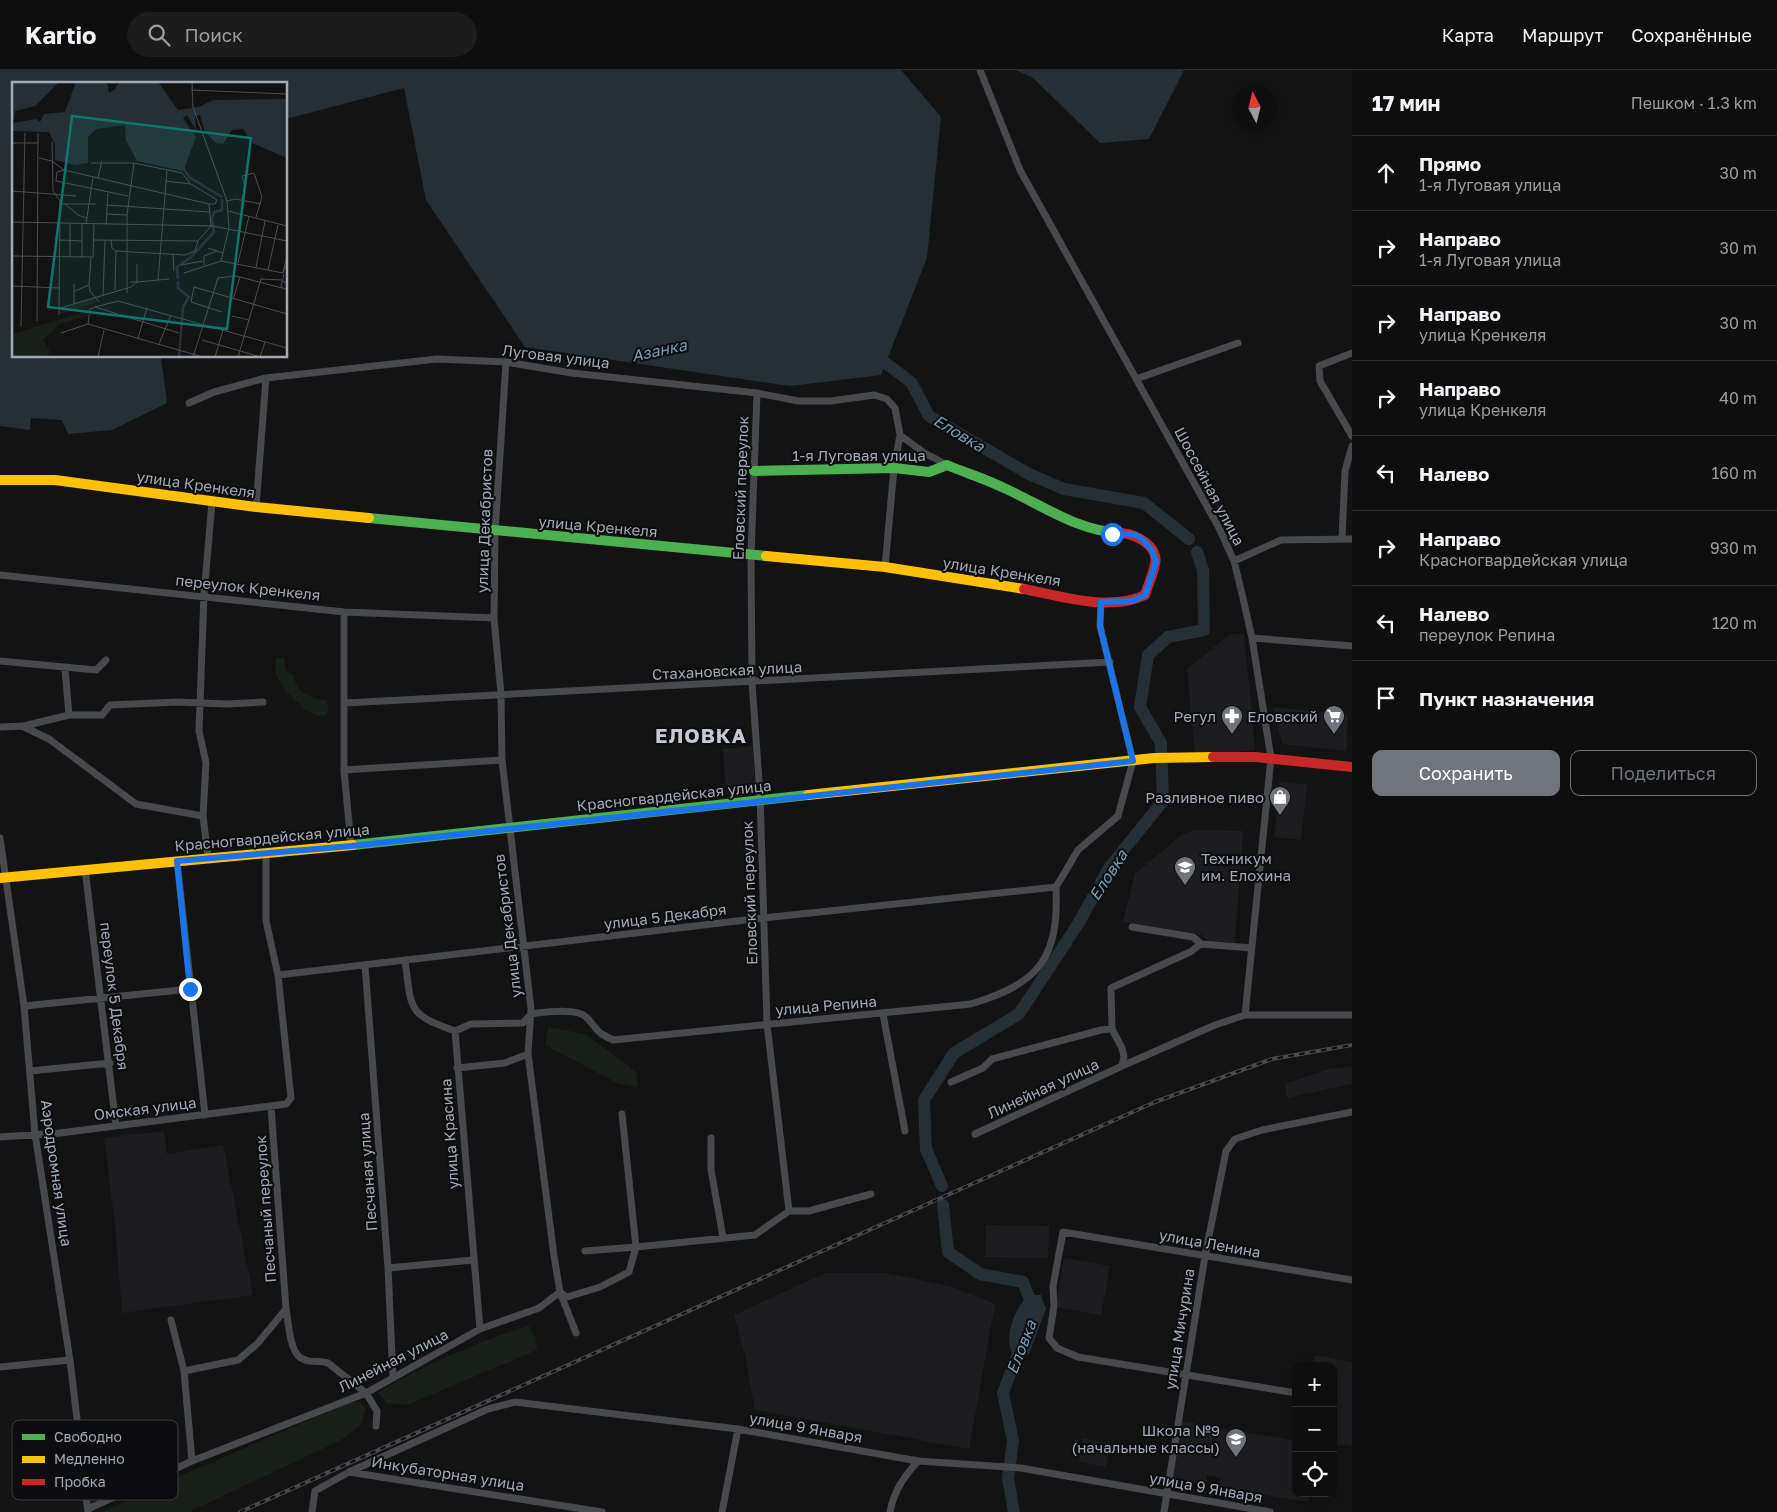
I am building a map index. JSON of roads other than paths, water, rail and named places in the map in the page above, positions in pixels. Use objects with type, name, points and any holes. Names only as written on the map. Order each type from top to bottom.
[{"type":"street","name":"Шоссейная улица","points":[[980,70],[1020,170],[1219,528],[1234,561],[1252,638],[1271,758],[1245,1015]]},
{"type":"street","points":[[1136,379],[1238,343]]},
{"type":"street","points":[[1352,353],[1320,366],[1320,381],[1327,395],[1341,414],[1352,436]]},
{"type":"street","name":"Луговая улица","points":[[189,403],[214,392],[266,378],[437,359],[506,362],[572,373],[757,393],[798,401],[831,401],[874,395],[887,399],[895,408],[900,435]]},
{"type":"street","name":"улица Декабристов","points":[[506,362],[495,532],[494,618],[501,694],[502,760],[531,1014],[528,1054],[560,1292],[576,1333]]},
{"type":"street","points":[[256,507],[266,378]]},
{"type":"street","name":"Еловский переулок","points":[[757,393],[751,555],[752,683],[760,801],[767,1024],[789,1211]]},
{"type":"street","points":[[885,567],[894,468],[900,435],[923,452],[948,465]]},
{"type":"street","points":[[1342,538],[1345,471],[1352,446]]},
{"type":"street","name":"1-я Луговая улица","points":[[754,471],[894,468],[929,472],[948,465],[1005,488],[1046,511],[1092,529],[1112,534],[1133,534],[1141,538],[1152,550]]},
{"type":"street","name":"улица Кренкеля","points":[[0,480],[55,480],[256,507],[495,532],[885,567],[1101,602],[1132,601],[1145,595],[1156,562],[1152,550]]},
{"type":"street","points":[[208,858],[203,816],[206,764],[199,731],[199,702],[204,595],[212,502]]},
{"type":"street","points":[[1234,561],[1281,540],[1342,538],[1352,540]]},
{"type":"street","name":"переулок Кренкеля","points":[[0,575],[204,595],[344,612],[494,618]]},
{"type":"street","points":[[1056,887],[1078,850],[1118,816],[1133,761],[1100,626],[1101,602]]},
{"type":"street","points":[[344,612],[344,770],[351,846]]},
{"type":"street","points":[[1252,638],[1352,646]]},
{"type":"street","points":[[0,661],[65,669],[96,670],[106,660]]},
{"type":"street","name":"Стахановская улица","points":[[345,703],[752,683],[1110,662]]},
{"type":"street","points":[[65,669],[69,716]]},
{"type":"street","points":[[0,727],[24,726],[69,716],[102,715],[110,705],[263,702]]},
{"type":"street","points":[[0,720],[24,726],[49,739],[136,804],[203,816]]},
{"type":"street","name":"Красногвардейская улица","points":[[3,877],[351,846],[1154,758],[1271,758],[1352,767]]},
{"type":"street","points":[[344,770],[502,760]]},
{"type":"street","name":"Аэродромная улица","points":[[0,838],[3,877],[24,1006],[35,1134],[70,1360],[77,1420]]},
{"type":"street","points":[[266,854],[266,921],[278,976]]},
{"type":"street","points":[[177,861],[205,1115]]},
{"type":"street","name":"переулок 5 Декабря","points":[[85,869],[100,998],[110,1063],[116,1126]]},
{"type":"street","name":"улица 5 Декабря","points":[[278,976],[763,918],[1056,887]]},
{"type":"street","name":"улица Репина","points":[[531,1014],[576,1012],[585,1016],[597,1033],[613,1040],[972,1004],[1001,995],[1018,985],[1042,963],[1050,950],[1056,927],[1056,887]]},
{"type":"street","points":[[1132,927],[1193,936],[1201,944],[1252,948]]},
{"type":"street","name":"Линейная улица","points":[[1122,1066],[1124,1057],[1122,1048],[1112,1029],[1111,988],[1190,952],[1201,944]]},
{"type":"street","points":[[406,961],[412,1004],[420,1017],[455,1031],[470,1024],[523,1023],[531,1014]]},
{"type":"street","name":"Песчаная улица","points":[[365,965],[388,1268],[394,1378]]},
{"type":"street","name":"Омская улица","points":[[0,1137],[116,1126],[271,1108],[286,1104],[290,1098],[278,976]]},
{"type":"street","points":[[24,1006],[190,989]]},
{"type":"street","points":[[883,1014],[905,1132]]},
{"type":"street","name":"Линейная улица","points":[[975,1134],[1215,1025],[1245,1015],[1352,1014]]},
{"type":"street","points":[[951,1082],[983,1068],[992,1059],[1112,1029]]},
{"type":"street","name":"улица Красина","points":[[455,1031],[480,1329]]},
{"type":"street","points":[[458,1068],[505,1064],[528,1054]]},
{"type":"street","points":[[30,1071],[110,1063]]},
{"type":"street","name":"Песчаный переулок","points":[[271,1108],[286,1309],[295,1352],[300,1359],[311,1362],[322,1360],[328,1363],[366,1392]]},
{"type":"street","name":"улица Мичурина","points":[[1164,1512],[1205,1256],[1226,1151],[1235,1139],[1262,1130],[1352,1112]]},
{"type":"street","points":[[560,1292],[567,1297],[592,1290],[629,1272],[636,1247],[622,1114]]},
{"type":"street","points":[[711,1138],[711,1170],[723,1237]]},
{"type":"street","points":[[585,1250],[755,1235],[789,1211],[808,1211],[871,1194]]},
{"type":"street","name":"улица Ленина","points":[[1185,1376],[1078,1357],[1057,1348],[1050,1338],[1054,1306],[1053,1286],[1064,1232],[1352,1280]]},
{"type":"street","points":[[388,1268],[473,1260]]},
{"type":"street","name":"Линейная улица","points":[[178,1468],[366,1392],[480,1329],[540,1308],[560,1292]]},
{"type":"street","points":[[184,1371],[238,1360],[257,1344],[286,1309]]},
{"type":"street","points":[[171,1320],[184,1371],[192,1461]]},
{"type":"street","points":[[0,1367],[70,1360]]},
{"type":"street","points":[[1185,1376],[1292,1392]]},
{"type":"street","points":[[366,1392],[377,1411],[376,1426]]},
{"type":"street","name":"улица 9 Января","points":[[349,1472],[488,1408],[515,1402],[738,1429],[918,1461],[1020,1468],[1270,1512]]},
{"type":"street","points":[[722,1512],[738,1429]]},
{"type":"street","points":[[890,1512],[893,1496],[903,1478],[918,1461]]},
{"type":"street","name":"Инкубаторная улица","points":[[312,1512],[315,1491],[349,1472],[602,1512]]},
{"type":"street","name":"Линейная улица","points":[[88,1511],[111,1500]]},
{"type":"water","name":"Азанка","points":[[0,70],[901,70],[941,117],[927,258],[881,375],[790,386],[525,347],[426,200],[404,88],[288,118],[288,82],[12,82],[12,358],[161,358],[167,403],[112,430],[68,434],[62,420],[31,418],[30,430],[0,426]]},
{"type":"water","points":[[1015,70],[1184,70],[1149,139],[1100,143],[1032,77]]},
{"type":"water","points":[[1028,1295],[1041,1295],[1046,1309],[1029,1354],[1015,1360],[1010,1344],[1011,1326],[1022,1302]]},
{"type":"waterway","name":"Еловка","points":[[872,353],[911,382],[929,416],[1029,474],[1064,489],[1144,503],[1189,539]]},
{"type":"waterway","name":"Еловка","points":[[942,1186],[926,1149],[924,1100],[954,1053],[1019,1014],[1078,924],[1109,868],[1163,801],[1161,743],[1140,707],[1148,655],[1168,637],[1204,630],[1203,570],[1197,552]]},
{"type":"waterway","name":"Еловка","points":[[943,1205],[948,1252],[980,1274],[1023,1282],[1034,1310]]},
{"type":"waterway","name":"Еловка","points":[[1014,1512],[1008,1478],[1013,1441],[1003,1393],[1021,1345]]},
{"type":"railway","points":[[240,1512],[1155,1102],[1272,1059],[1352,1045]]},
{"type":"place","name":"Регул","points":[[1232,735]]},
{"type":"place","name":"Еловский","points":[[1334,735]]},
{"type":"place","name":"Разливное пиво","points":[[1280,816]]},
{"type":"place","name":"Техникум им. Елохина","points":[[1185,886]]},
{"type":"place","name":"Школа №9 (начальные классы)","points":[[1236,1458]]},
{"type":"district","name":"ЕЛОВКА","points":[[701,735]]}]
